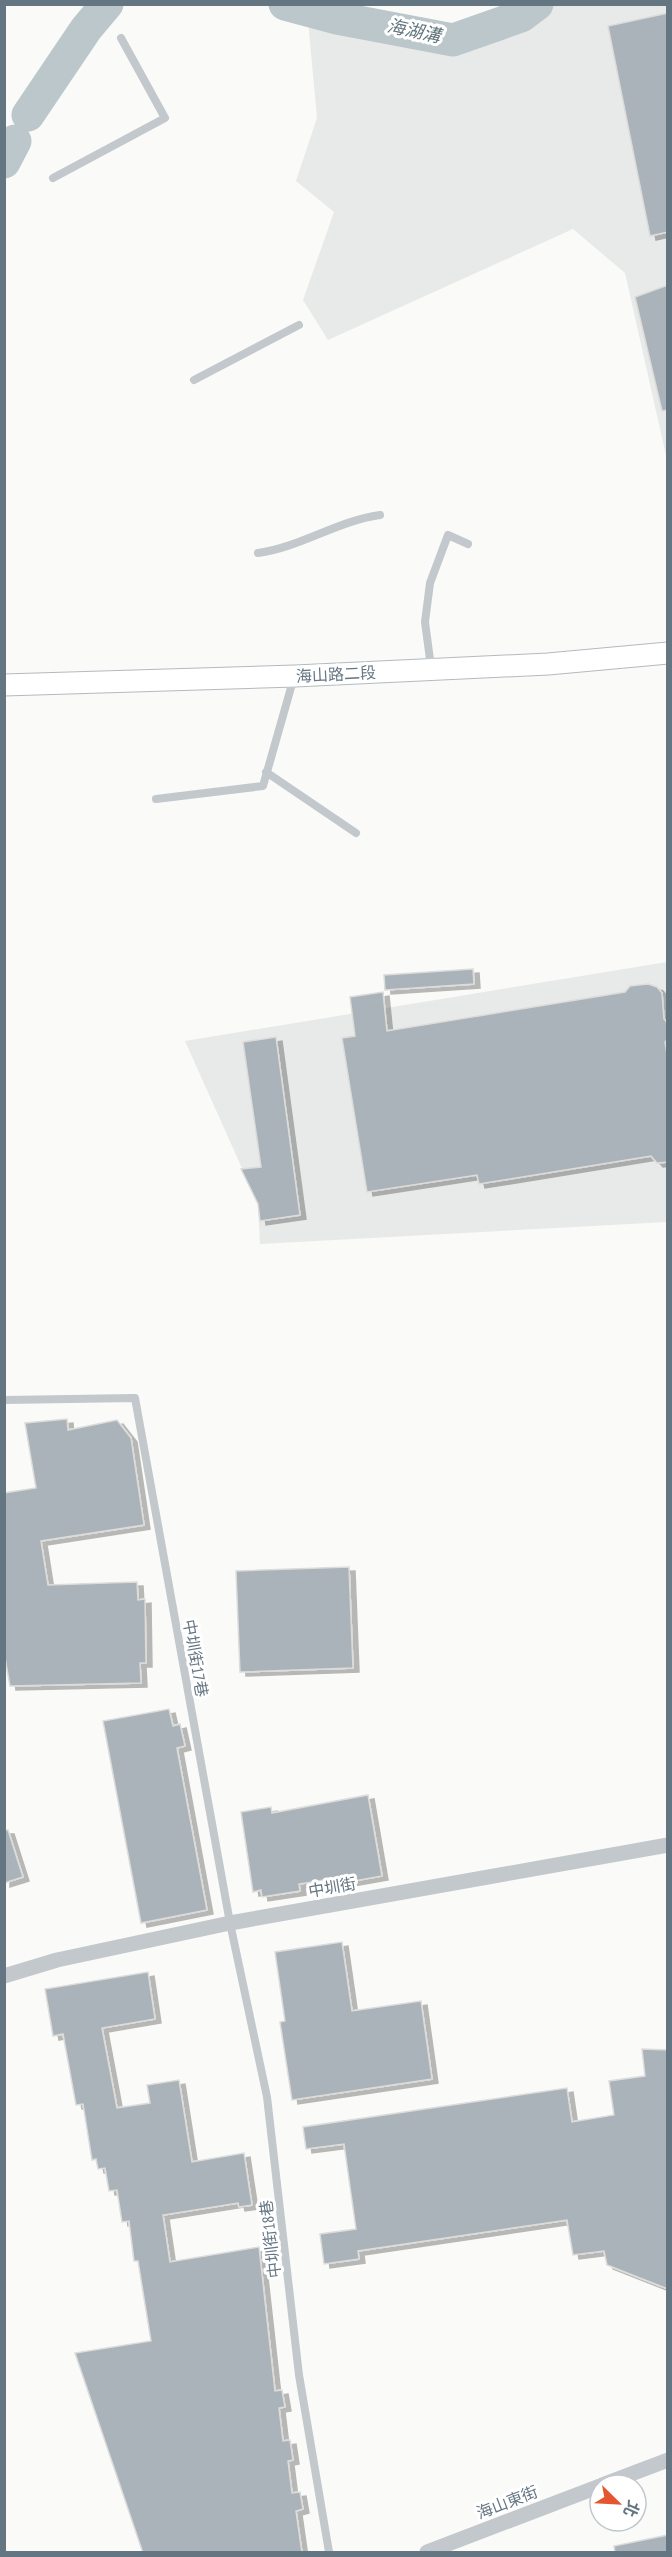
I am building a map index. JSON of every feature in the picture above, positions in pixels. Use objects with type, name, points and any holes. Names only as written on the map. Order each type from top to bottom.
[{"type":"main road","name":"海山路二段","points":[[4,685],[295,676],[548,664],[668,653]]},
{"type":"street","name":"中圳街","points":[[4,1976],[57,1960],[230,1923],[668,1845]]},
{"type":"street","name":"海山東街","points":[[633,2473],[668,2460]]},
{"type":"street","name":"海山東街","points":[[427,2553],[588,2490]]},
{"type":"lane","points":[[53,178],[165,118],[121,38]]},
{"type":"lane","points":[[194,380],[299,325]]},
{"type":"lane","points":[[258,553],[280,550],[356,519],[380,515]]},
{"type":"lane","points":[[431,669],[425,622],[430,583],[448,534],[468,544]]},
{"type":"lane","points":[[156,800],[263,786],[295,676]]},
{"type":"lane","points":[[266,772],[356,833]]},
{"type":"lane","name":"中圳街17巷","points":[[4,1400],[135,1398],[230,1923]]},
{"type":"lane","name":"中圳街18巷","points":[[230,1923],[267,2097],[299,2374],[329,2553]]},
{"type":"shaded area","points":[[537,5],[667,5],[667,460],[625,273],[573,229],[328,340],[303,300],[334,212],[296,181],[317,118],[307,10],[453,39],[521,16]]},
{"type":"shaded area","points":[[667,962],[667,1222],[260,1244],[258,1204],[185,1041]]},
{"type":"building","points":[[668,13],[668,232],[650,236],[608,26]]},
{"type":"building","points":[[668,285],[668,410],[662,411],[635,297]]},
{"type":"building","points":[[473,969],[474,984],[385,990],[384,975]]},
{"type":"building","points":[[648,984],[657,987],[662,993],[664,1019],[668,1029],[668,1039],[665,1042],[668,1060],[668,1162],[657,1163],[651,1156],[479,1184],[477,1175],[367,1192],[342,1038],[355,1036],[350,997],[383,992],[387,1031],[625,992],[630,986]]},
{"type":"building","points":[[276,1037],[300,1215],[260,1221],[258,1204],[241,1169],[261,1167],[243,1042]]},
{"type":"building","points":[[67,1419],[68,1430],[117,1420],[131,1438],[144,1525],[41,1541],[48,1585],[137,1582],[138,1600],[145,1599],[146,1663],[140,1663],[141,1683],[10,1686],[4,1652],[4,1493],[36,1488],[25,1423]]},
{"type":"building","points":[[349,1567],[353,1668],[240,1672],[236,1571]]},
{"type":"building","points":[[169,1709],[173,1726],[180,1724],[185,1746],[177,1748],[207,1910],[141,1923],[103,1721]]},
{"type":"building","points":[[368,1795],[382,1876],[343,1883],[342,1877],[299,1884],[300,1891],[262,1897],[261,1890],[253,1892],[241,1812],[271,1807],[272,1813]]},
{"type":"building","points":[[4,1830],[8,1830],[23,1877],[4,1883]]},
{"type":"building","points":[[342,1942],[352,2011],[421,2001],[432,2079],[292,2100],[280,2022],[285,2021],[275,1952]]},
{"type":"building","points":[[148,1972],[155,2019],[102,2028],[117,2108],[150,2103],[147,2085],[179,2080],[192,2162],[244,2153],[252,2205],[239,2207],[238,2203],[163,2215],[170,2262],[259,2247],[275,2391],[282,2390],[285,2407],[279,2408],[283,2441],[290,2440],[293,2460],[288,2461],[292,2493],[300,2492],[303,2509],[296,2511],[302,2553],[143,2553],[75,2353],[151,2341],[138,2261],[134,2261],[129,2221],[122,2222],[117,2190],[109,2191],[105,2168],[98,2169],[96,2159],[92,2160],[83,2104],[76,2105],[63,2034],[53,2036],[45,1989]]},
{"type":"building","points":[[642,2049],[668,2050],[668,2289],[607,2265],[604,2251],[573,2255],[567,2220],[358,2251],[359,2259],[324,2264],[320,2234],[356,2229],[344,2144],[306,2149],[303,2127],[567,2088],[572,2122],[614,2115],[609,2081],[645,2076]]},
{"type":"building","points":[[668,2535],[668,2553],[615,2553],[614,2546]]},
{"type":"waterway","name":"海湖溝","points":[[28,115],[86,29],[107,4]]},
{"type":"waterway","name":"海湖溝","points":[[285,4],[337,18],[453,40],[521,16],[537,4]]},
{"type":"waterway","name":"海湖溝","points":[[4,162],[15,141]]}]
